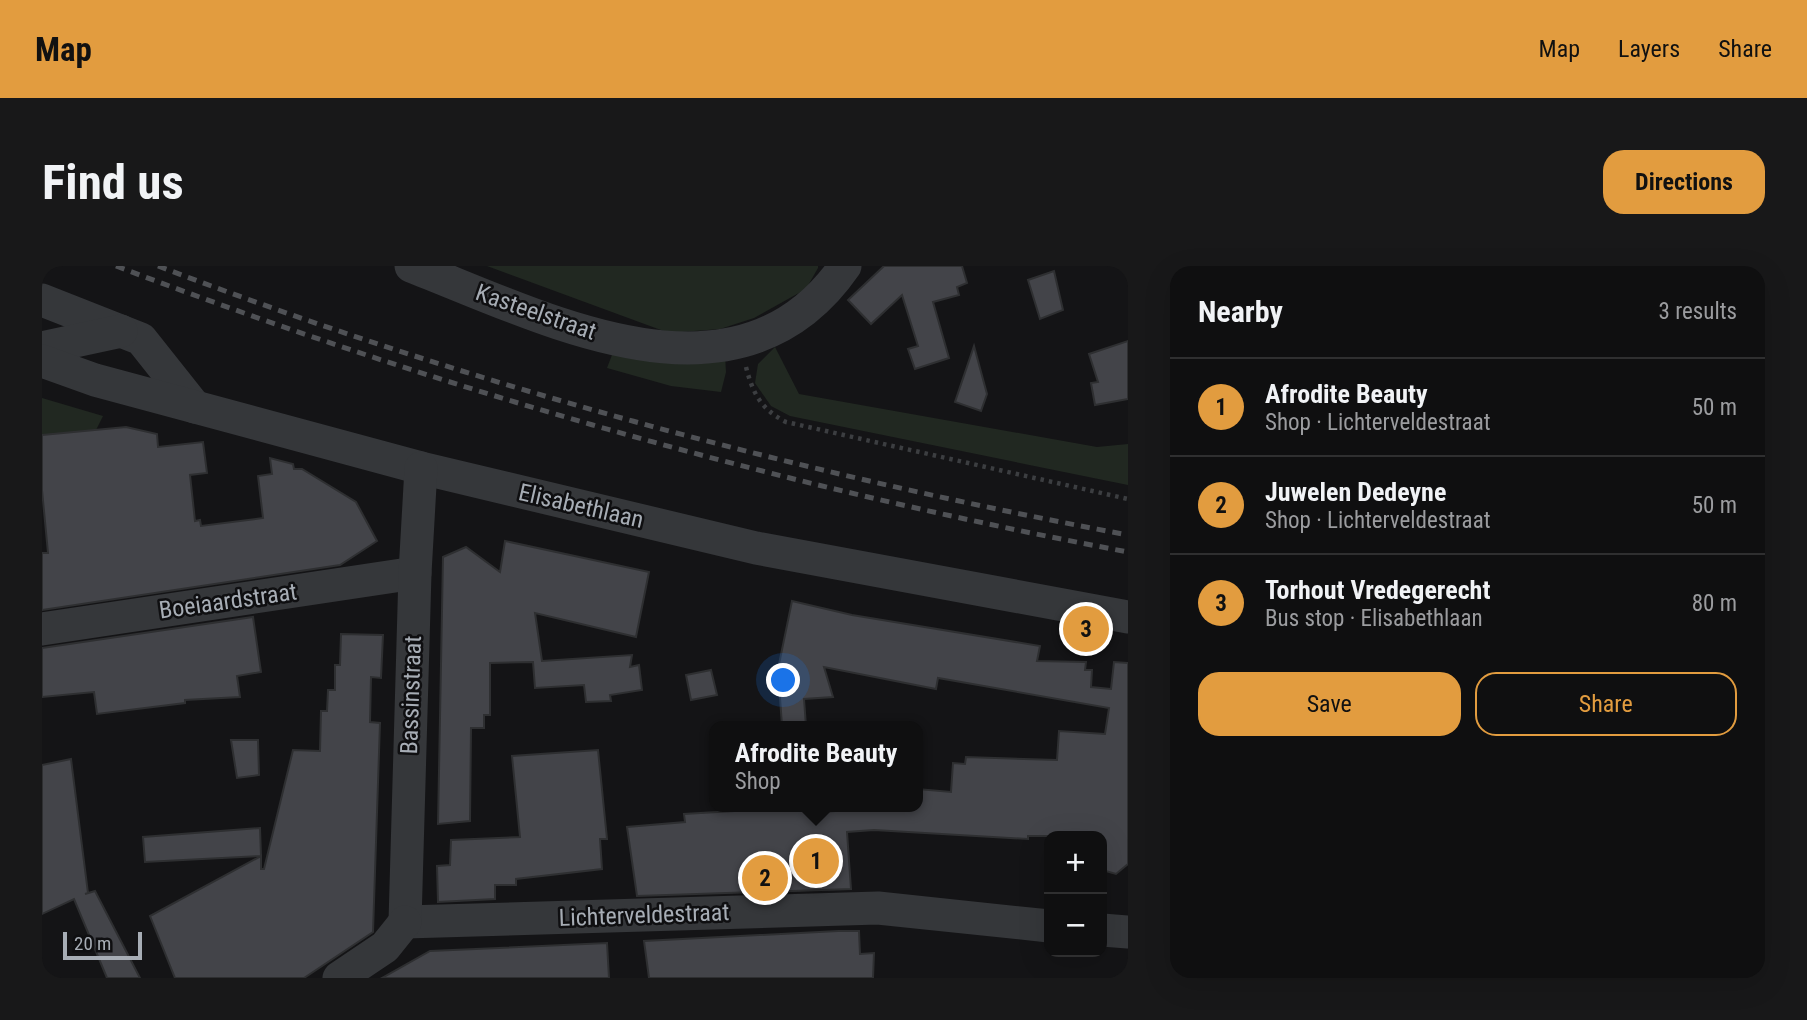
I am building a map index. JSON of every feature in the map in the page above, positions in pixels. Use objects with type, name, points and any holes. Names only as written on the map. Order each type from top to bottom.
[{"type":"street","name":"Kasteelstraat","points":[[411,266],[582,332],[672,349],[707,349],[741,342],[794,317],[831,287],[845,266]]},
{"type":"street","points":[[45,310],[89,319],[141,339],[195,407]]},
{"type":"street","points":[[42,348],[121,331]]},
{"type":"street","name":"Elisabethlaan","points":[[42,361],[95,380],[421,468],[756,548],[1128,617]]},
{"type":"street","name":"Bassinstraat","points":[[405,922],[415,573],[421,468]]},
{"type":"street","name":"Boeiaardstraat","points":[[42,629],[415,573]]},
{"type":"street","name":"Lichterveldestraat","points":[[405,922],[878,908],[1044,925]]},
{"type":"street","points":[[339,978],[385,947],[405,922]]},
{"type":"street","points":[[1107,930],[1128,932]]},
{"type":"path","points":[[741,342],[751,387],[758,401],[769,413],[786,422],[1128,499]]},
{"type":"shaded area","points":[[487,266],[818,268],[806,289],[754,318],[720,329],[669,333]]},
{"type":"shaded area","points":[[615,347],[725,355],[726,372],[721,392],[671,386],[607,368]]},
{"type":"shaded area","points":[[775,347],[799,394],[1097,447],[1128,444],[1128,485],[790,416],[771,406],[755,383],[758,364]]},
{"type":"shaded area","points":[[42,398],[103,416],[96,430],[42,435]]},
{"type":"building","points":[[884,266],[962,266],[967,283],[957,287],[959,295],[933,302],[949,358],[915,369],[908,349],[918,346],[902,295],[871,324],[848,300]]},
{"type":"building","points":[[1054,271],[1063,310],[1040,319],[1028,280]]},
{"type":"building","points":[[1128,341],[1128,399],[1095,405],[1091,383],[1098,382],[1089,354]]},
{"type":"building","points":[[974,346],[987,394],[981,411],[955,402]]},
{"type":"building","points":[[126,427],[157,434],[158,447],[203,442],[207,473],[190,475],[195,521],[200,520],[201,526],[263,518],[258,476],[272,474],[270,458],[293,464],[294,469],[302,469],[356,502],[377,541],[340,565],[42,610],[42,553],[48,553],[42,490],[42,435]]},
{"type":"building","points":[[505,541],[649,572],[636,637],[535,613],[542,661],[632,655],[630,667],[639,665],[642,690],[610,695],[611,701],[586,702],[584,685],[535,688],[533,662],[490,663],[490,715],[484,715],[484,728],[471,728],[470,821],[438,824],[443,557],[466,547],[500,572]]},
{"type":"building","points":[[792,601],[852,615],[1040,646],[1037,661],[1086,662],[1085,670],[1092,670],[1091,687],[1111,689],[1114,662],[1128,663],[1128,864],[1116,874],[1107,871],[1107,831],[1044,831],[1044,836],[1028,836],[1028,839],[874,830],[847,832],[851,889],[637,896],[627,827],[685,822],[684,814],[717,812],[923,812],[923,789],[951,792],[953,763],[965,764],[966,757],[1057,760],[1059,731],[1105,734],[1109,708],[938,678],[936,689],[824,667],[833,697],[804,699],[806,721],[782,721],[778,669]]},
{"type":"building","points":[[253,617],[261,672],[237,676],[240,697],[185,700],[185,703],[97,714],[94,692],[42,697],[42,648]]},
{"type":"building","points":[[341,634],[383,635],[381,678],[371,677],[370,722],[380,723],[373,932],[304,978],[175,978],[150,916],[261,856],[261,869],[264,869],[293,750],[320,751],[321,711],[327,711],[328,690],[335,690],[335,665],[340,665]]},
{"type":"building","points":[[711,670],[717,695],[691,700],[686,675]]},
{"type":"building","points":[[231,740],[258,740],[259,775],[237,778]]},
{"type":"building","points":[[598,750],[607,839],[600,839],[602,869],[516,879],[516,885],[495,885],[495,899],[438,902],[437,866],[450,865],[451,840],[520,837],[512,756]]},
{"type":"building","points":[[71,759],[88,893],[85,894],[95,891],[140,978],[107,978],[74,899],[42,914],[42,765]]},
{"type":"building","points":[[260,828],[261,856],[145,862],[143,837]]},
{"type":"building","points":[[859,931],[860,954],[874,953],[873,978],[649,978],[644,941]]},
{"type":"building","points":[[607,943],[609,978],[382,978],[430,951]]},
{"type":"railway","points":[[116,266],[364,354],[616,432],[870,497],[1128,552]]},
{"type":"railway","points":[[158,266],[396,350],[637,422],[881,484],[1128,535]]},
{"type":"place","name":"Torhout Vredegerecht","points":[[1086,629]]},
{"type":"place","name":"Afrodite Beauty","points":[[816,861]]},
{"type":"place","name":"Juwelen Dedeyne","points":[[765,878]]}]
